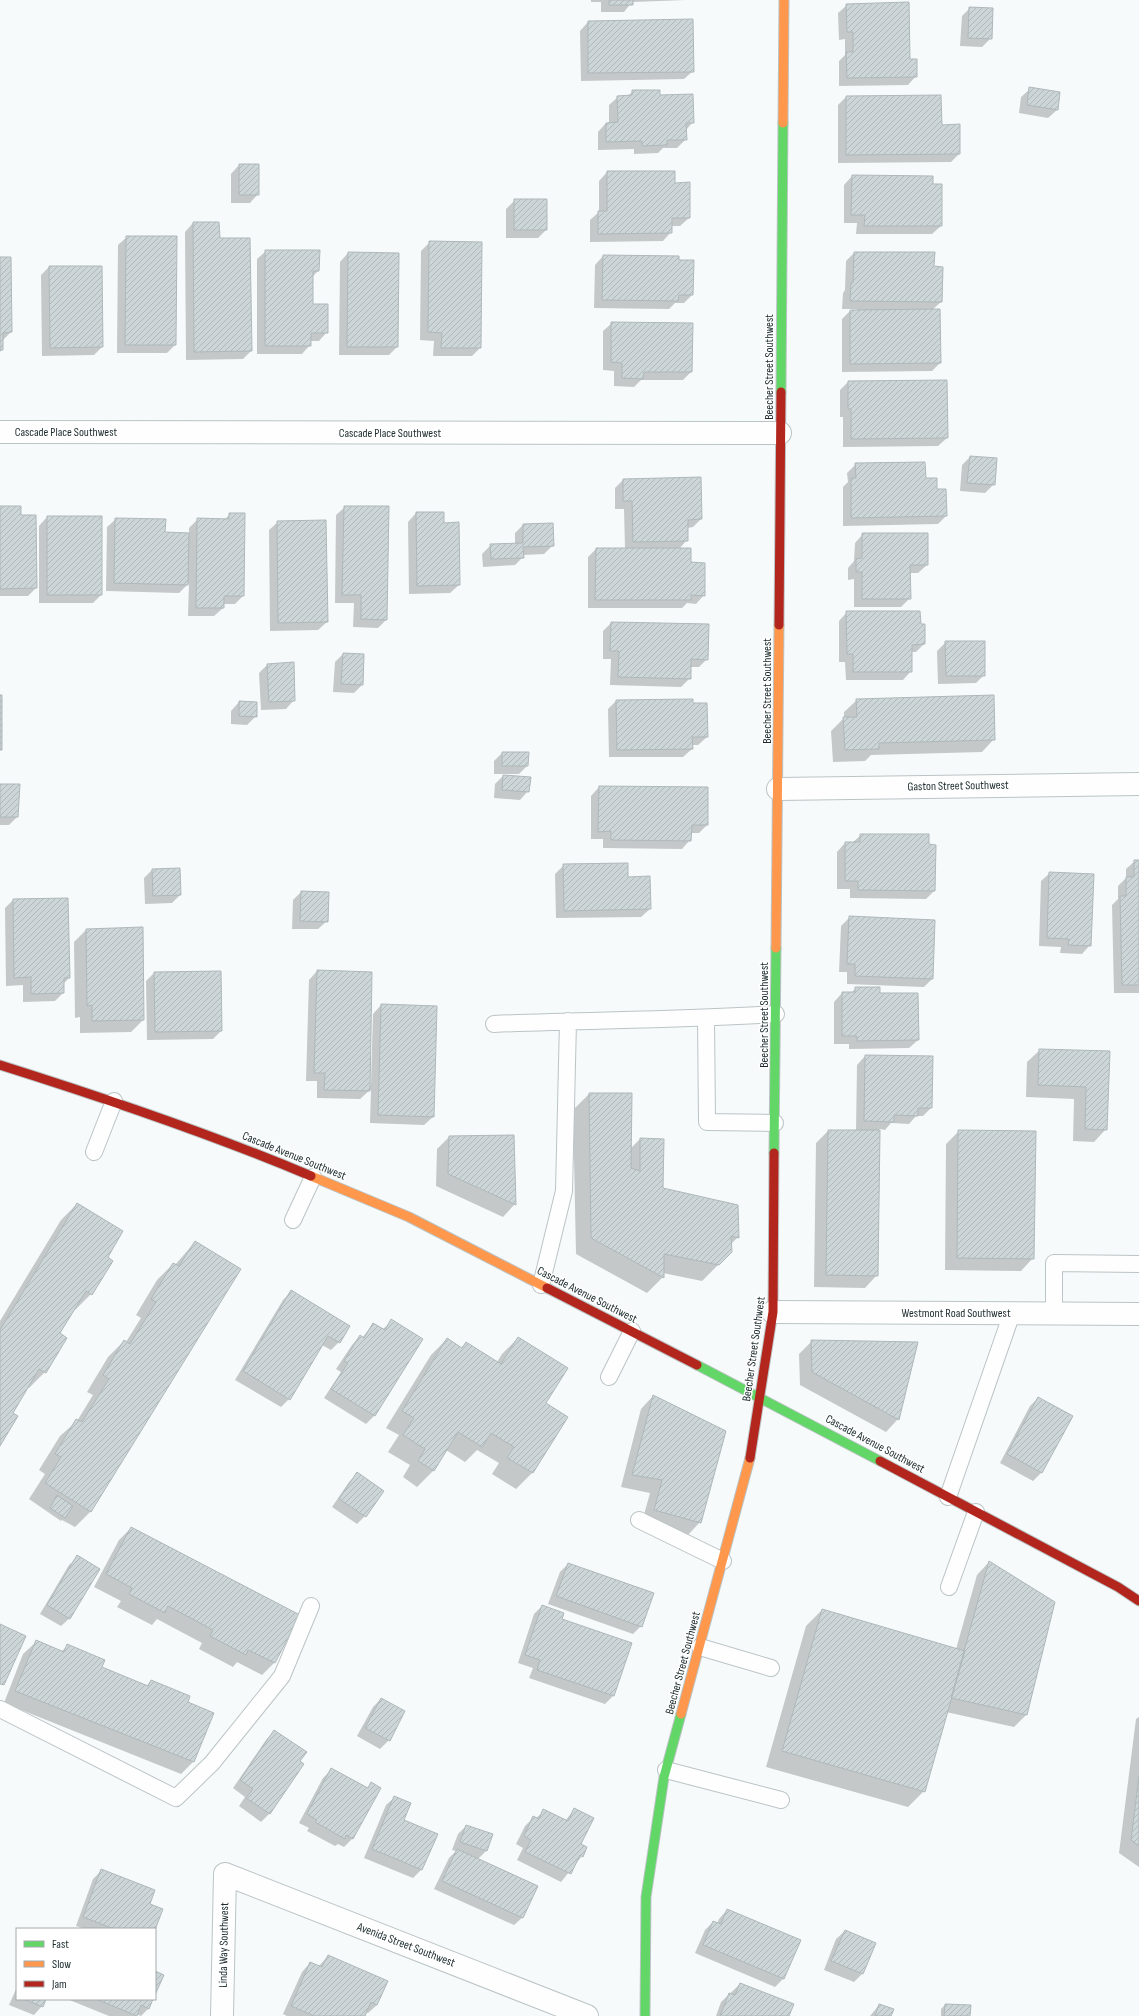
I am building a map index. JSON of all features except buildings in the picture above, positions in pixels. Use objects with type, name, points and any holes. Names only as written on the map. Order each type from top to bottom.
[{"type":"street","name":"Beecher Street Southwest","points":[[645,2016],[646,1897],[666,1770],[749,1466],[759,1396],[774,1312],[784,0]]},
{"type":"street","name":"Cascade Place Southwest","points":[[0,432],[780,433]]},
{"type":"street","name":"Gaston Street Southwest","points":[[778,789],[1139,784]]},
{"type":"street","name":"Cascade Avenue Southwest","points":[[0,1065],[114,1101],[254,1152],[409,1217],[759,1396],[1118,1587],[1139,1601]]},
{"type":"street","name":"Westmont Road Southwest","points":[[774,1312],[1139,1314]]},
{"type":"street","name":"Linda Way Southwest","points":[[222,2016],[225,1874]]},
{"type":"street","name":"Avenida Street Southwest","points":[[225,1874],[587,2016]]},
{"type":"lane","points":[[494,1024],[706,1018],[776,1014]]},
{"type":"lane","points":[[706,1018],[707,1122],[775,1123]]},
{"type":"lane","points":[[541,1285],[564,1191],[568,1021]]},
{"type":"lane","points":[[94,1152],[114,1101]]},
{"type":"lane","points":[[292,1220],[313,1177]]},
{"type":"lane","points":[[1054,1313],[1054,1264],[1139,1264]]},
{"type":"lane","points":[[948,1497],[1012,1313]]},
{"type":"lane","points":[[609,1377],[632,1331]]},
{"type":"lane","points":[[949,1587],[976,1512]]},
{"type":"lane","points":[[639,1520],[723,1561]]},
{"type":"lane","points":[[0,1709],[176,1798],[212,1763],[282,1676],[311,1606]]},
{"type":"lane","points":[[700,1647],[771,1668]]},
{"type":"lane","points":[[666,1770],[781,1800]]},
{"type":"traffic: fast","points":[[781,392],[783,123]]},
{"type":"traffic: fast","points":[[774,1153],[776,948]]},
{"type":"traffic: fast","points":[[697,1365],[880,1461]]},
{"type":"traffic: fast","points":[[645,2016],[646,1897],[664,1777],[681,1714]]},
{"type":"traffic: slow","points":[[783,123],[784,0]]},
{"type":"traffic: slow","points":[[776,948],[779,625]]},
{"type":"traffic: slow","points":[[311,1176],[409,1217],[547,1288]]},
{"type":"traffic: slow","points":[[681,1714],[750,1458]]},
{"type":"traffic: jam","points":[[779,625],[781,392]]},
{"type":"traffic: jam","points":[[0,1065],[157,1117],[234,1145],[311,1176]]},
{"type":"traffic: jam","points":[[750,1458],[773,1312],[774,1153]]},
{"type":"traffic: jam","points":[[547,1288],[697,1365]]},
{"type":"traffic: jam","points":[[880,1461],[1118,1587],[1139,1601]]}]
